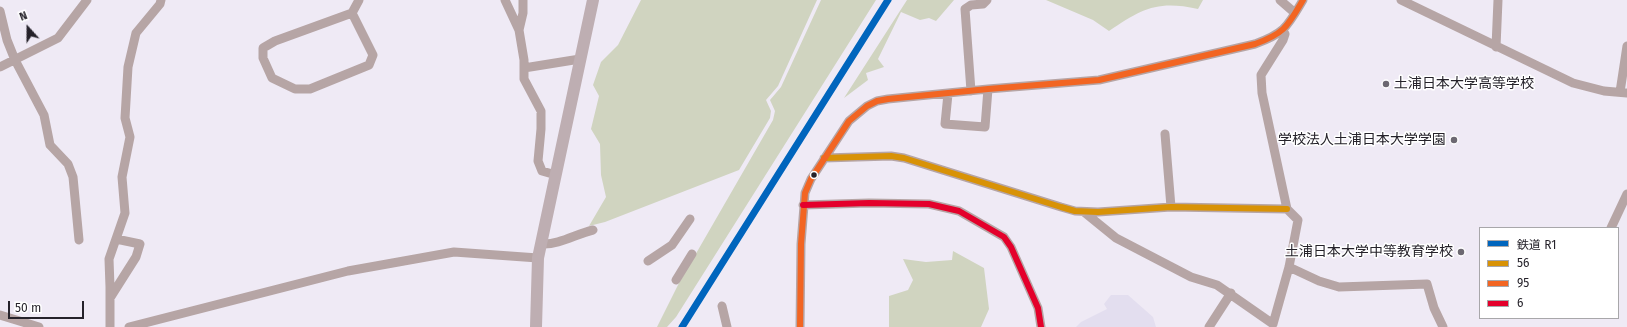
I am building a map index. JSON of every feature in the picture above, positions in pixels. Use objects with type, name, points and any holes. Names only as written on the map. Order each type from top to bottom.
[{"type":"street","points":[[0,67],[58,38],[87,0]]},
{"type":"street","points":[[110,327],[109,259],[125,213],[122,177],[130,137],[125,118],[128,67],[136,33],[160,4],[161,0]]},
{"type":"street","points":[[352,13],[373,55],[369,65],[310,89],[295,89],[272,78],[263,58],[263,48],[275,41],[352,13],[359,0]]},
{"type":"street","points":[[505,0],[519,30],[524,79],[541,111],[538,161],[542,171],[556,175]]},
{"type":"street","points":[[519,30],[523,13],[523,0]]},
{"type":"street","points":[[536,327],[538,258],[592,0]]},
{"type":"street","points":[[970,91],[965,9],[971,4],[983,4],[986,0]]},
{"type":"street","points":[[1280,0],[1295,13]]},
{"type":"street","points":[[800,327],[801,244],[806,193],[811,179],[824,158],[849,121],[856,114],[877,101],[988,89],[1105,79],[1254,44],[1273,37],[1283,30],[1303,0]]},
{"type":"street","points":[[1401,0],[1573,83],[1604,91],[1623,92],[1627,46]]},
{"type":"street","points":[[1496,46],[1498,0]]},
{"type":"street","points":[[0,11],[7,40],[15,60],[44,115],[50,145],[68,164],[73,177],[78,240]]},
{"type":"street","points":[[1084,212],[1116,238],[1191,276],[1217,285],[1231,293],[1273,324],[1290,267],[1298,220],[1287,209],[1262,93],[1261,75],[1283,40],[1285,34],[1283,30]]},
{"type":"street","points":[[524,68],[580,59]]},
{"type":"street","points":[[948,94],[945,124],[986,127],[988,89]]},
{"type":"street","points":[[1165,134],[1171,207]]},
{"type":"street","points":[[824,158],[891,156],[904,158],[1061,208],[1084,212],[1171,207],[1287,209]]},
{"type":"street","points":[[1612,227],[1623,210],[1627,194]]},
{"type":"street","points":[[804,205],[929,204],[959,211],[1004,238],[1011,247],[1038,308],[1041,327]]},
{"type":"street","points":[[648,261],[672,245],[690,219]]},
{"type":"street","points":[[542,244],[557,242],[579,233],[593,230]]},
{"type":"street","points":[[110,298],[136,257],[140,244],[116,239]]},
{"type":"street","points":[[133,327],[348,271],[454,252],[538,258]]},
{"type":"street","points":[[676,280],[692,254]]},
{"type":"street","points":[[1290,267],[1320,281],[1339,287],[1427,284],[1434,308],[1443,327]]},
{"type":"street","points":[[1209,327],[1231,293]]},
{"type":"street","points":[[722,306],[727,327]]},
{"type":"street","points":[[0,315],[39,327]]},
{"type":"shaded area","points":[[1111,295],[1128,295],[1153,317],[1156,327],[1076,327],[1081,322],[1107,309],[1104,304]]},
{"type":"green space","points":[[641,0],[817,0],[778,86],[766,100],[771,111],[770,118],[739,170],[605,222],[589,226],[606,197],[601,175],[600,144],[591,129],[599,96],[593,85],[601,62],[618,45]]},
{"type":"green space","points":[[821,0],[876,0],[676,317],[667,327],[657,327],[679,283],[773,120],[775,111],[770,100],[781,87]]},
{"type":"green space","points":[[907,0],[954,0],[936,21],[929,18],[920,20],[901,12],[878,59],[884,67],[866,73],[868,80],[844,98]]},
{"type":"green space","points":[[1046,0],[1203,0],[1198,9],[1184,6],[1161,6],[1150,8],[1131,17],[1109,31],[1093,20]]},
{"type":"green space","points":[[953,251],[984,268],[989,309],[981,327],[889,327],[889,296],[908,290],[913,280],[903,259],[926,262],[952,260]]},
{"type":"rail line","name":"R1","points":[[682,327],[888,0]]},
{"type":"transit line","name":"95","points":[[800,327],[801,244],[805,193],[811,179],[849,121],[867,106],[877,101],[888,99],[1099,80],[1255,44],[1273,36],[1284,28],[1289,23],[1303,0]]},
{"type":"transit line","name":"56","points":[[824,158],[891,156],[904,158],[1075,211],[1098,212],[1171,207],[1287,209]]},
{"type":"transit line","name":"6","points":[[803,205],[869,203],[929,204],[959,211],[1004,237],[1011,247],[1038,308],[1041,327]]},
{"type":"place","name":"土浦日本大学高等学校","points":[[1386,84]]},
{"type":"place","name":"学校法人土浦日本大学学園","points":[[1454,140]]},
{"type":"place","name":"土浦日本大学中等教育学校","points":[[1461,252]]}]
